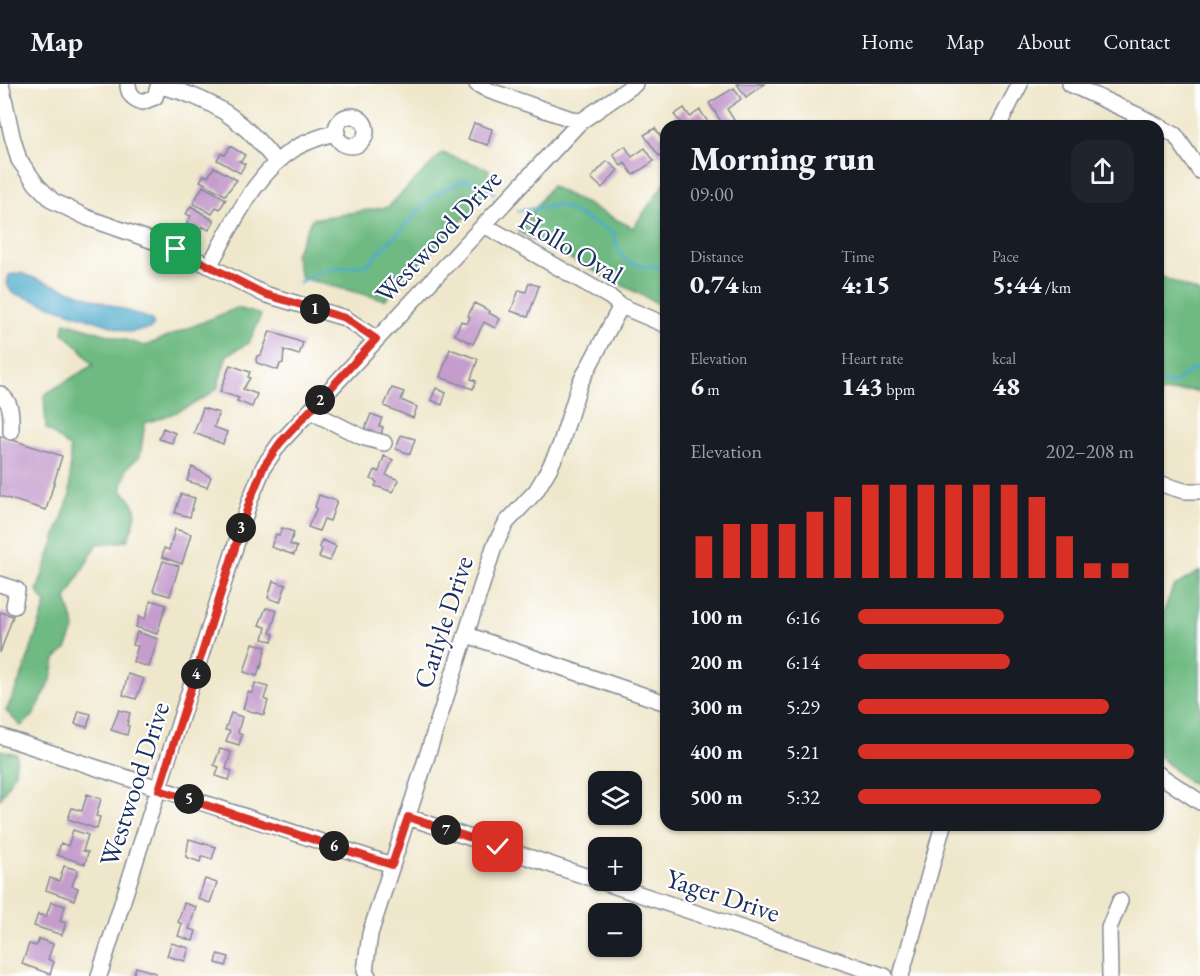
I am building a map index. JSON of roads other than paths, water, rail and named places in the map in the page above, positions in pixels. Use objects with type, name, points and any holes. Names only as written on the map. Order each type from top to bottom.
[{"type":"street","points":[[1,84],[3,110],[19,160],[37,185],[53,201],[79,214],[176,249],[264,294],[345,318],[376,339]]},
{"type":"street","points":[[128,84],[133,98],[142,102],[155,97],[159,85],[223,109],[244,126],[276,162]]},
{"type":"street","points":[[477,84],[489,91],[580,122]]},
{"type":"street","name":"Westwood Drive","points":[[99,976],[250,500],[264,466],[280,443],[580,122],[635,84]]},
{"type":"street","points":[[1001,120],[1020,84]]},
{"type":"street","points":[[1070,84],[1146,120]]},
{"type":"street","points":[[1164,129],[1175,135],[1200,171]]},
{"type":"street","points":[[209,266],[251,192],[276,162],[308,141],[337,132]]},
{"type":"street","name":"Hollo Oval","points":[[484,225],[610,297],[621,306],[660,322]]},
{"type":"street","name":"Carlyle Drive","points":[[368,976],[365,971],[370,934],[494,547],[506,523],[536,491],[549,469],[560,446],[580,383],[621,306]]},
{"type":"street","points":[[0,394],[9,402],[11,432]]},
{"type":"street","points":[[310,411],[362,437],[384,443]]},
{"type":"street","points":[[1164,485],[1184,491],[1200,491]]},
{"type":"street","points":[[0,584],[16,590],[14,606]]},
{"type":"street","points":[[467,635],[660,701]]},
{"type":"street","points":[[0,736],[392,865]]},
{"type":"street","points":[[1164,778],[1200,802]]},
{"type":"street","name":"Yager Drive","points":[[408,817],[885,976]]},
{"type":"street","points":[[901,976],[941,831]]},
{"type":"street","points":[[1110,976],[1109,928],[1120,901]]},
{"type":"water","points":[[20,273],[151,319],[154,325],[150,329],[129,332],[12,293],[7,284],[9,275]]},
{"type":"waterway","points":[[299,283],[321,270],[367,265],[433,196],[466,179],[494,193]]},
{"type":"waterway","points":[[518,211],[559,205],[614,233],[620,253],[630,262],[637,265],[660,267]]},
{"type":"waterway","points":[[1164,383],[1174,384],[1185,374],[1200,366]]}]
